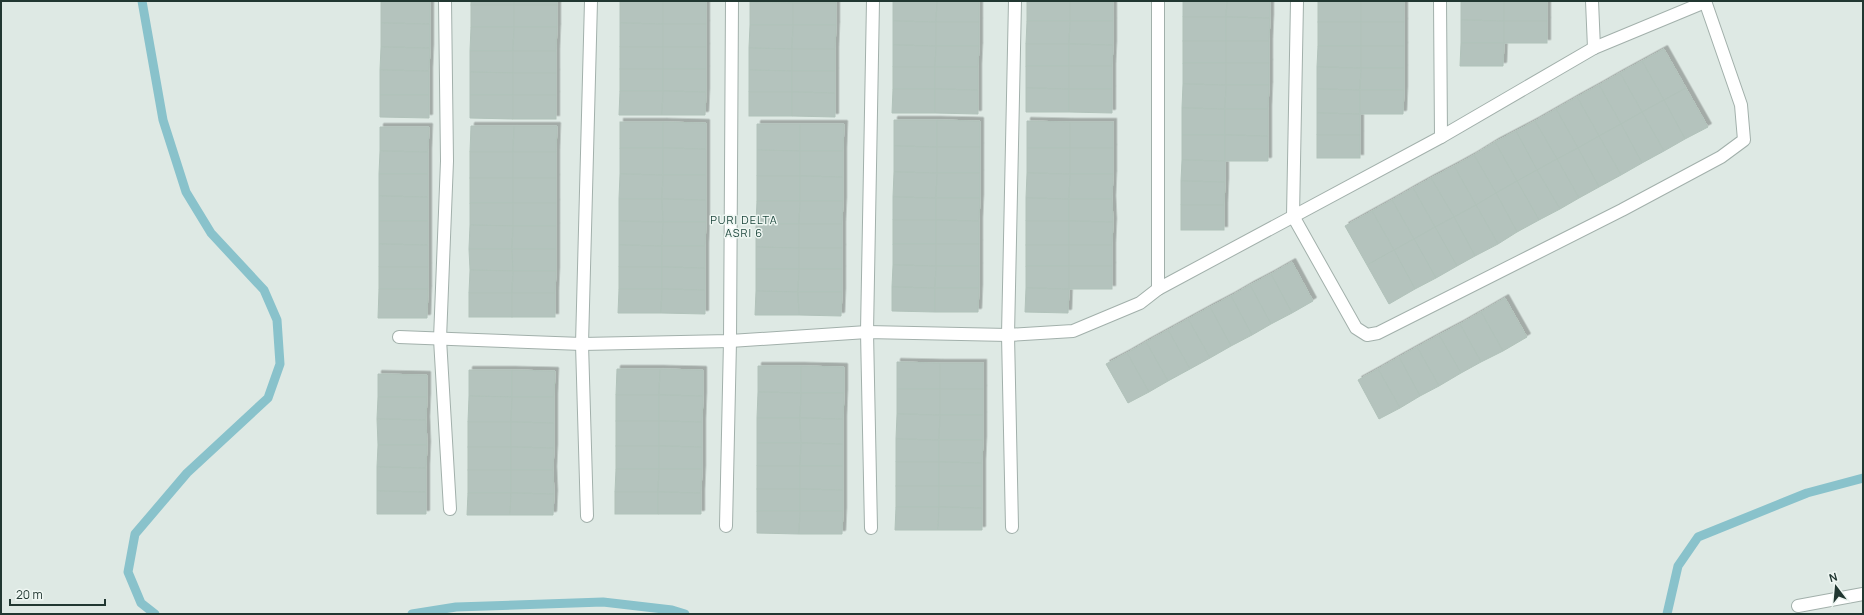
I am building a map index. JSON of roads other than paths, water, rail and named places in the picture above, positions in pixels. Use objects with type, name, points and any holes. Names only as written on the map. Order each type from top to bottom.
[{"type":"street","points":[[445,1],[447,161],[440,339],[450,509]]},
{"type":"street","points":[[587,516],[582,344],[591,1]]},
{"type":"street","points":[[726,526],[730,341],[732,1]]},
{"type":"street","points":[[871,528],[866,332],[873,1]]},
{"type":"street","points":[[1012,527],[1008,335],[1015,1]]},
{"type":"street","points":[[1158,1],[1158,289]]},
{"type":"street","points":[[399,337],[582,344],[730,341],[866,332],[1008,335],[1073,332],[1140,302],[1158,289],[1293,216],[1440,137],[1594,48],[1705,1],[1741,105],[1744,140],[1721,157],[1622,210],[1378,333],[1367,335],[1356,328],[1293,216],[1297,1]]},
{"type":"street","points":[[1440,1],[1440,137]]},
{"type":"street","points":[[1592,1],[1594,48]]},
{"type":"street","points":[[1798,606],[1863,594]]},
{"type":"waterway","points":[[142,1],[163,120],[186,192],[211,233],[264,290],[277,320],[280,364],[268,398],[187,473],[135,534],[128,572],[141,603],[155,614]]},
{"type":"waterway","points":[[1667,614],[1678,566],[1698,537],[1807,493],[1863,478]]},
{"type":"waterway","points":[[412,614],[456,607],[603,602],[672,610],[685,614]]},
{"type":"district","name":"PURI DELTA ASRI 6","points":[[744,226]]}]
